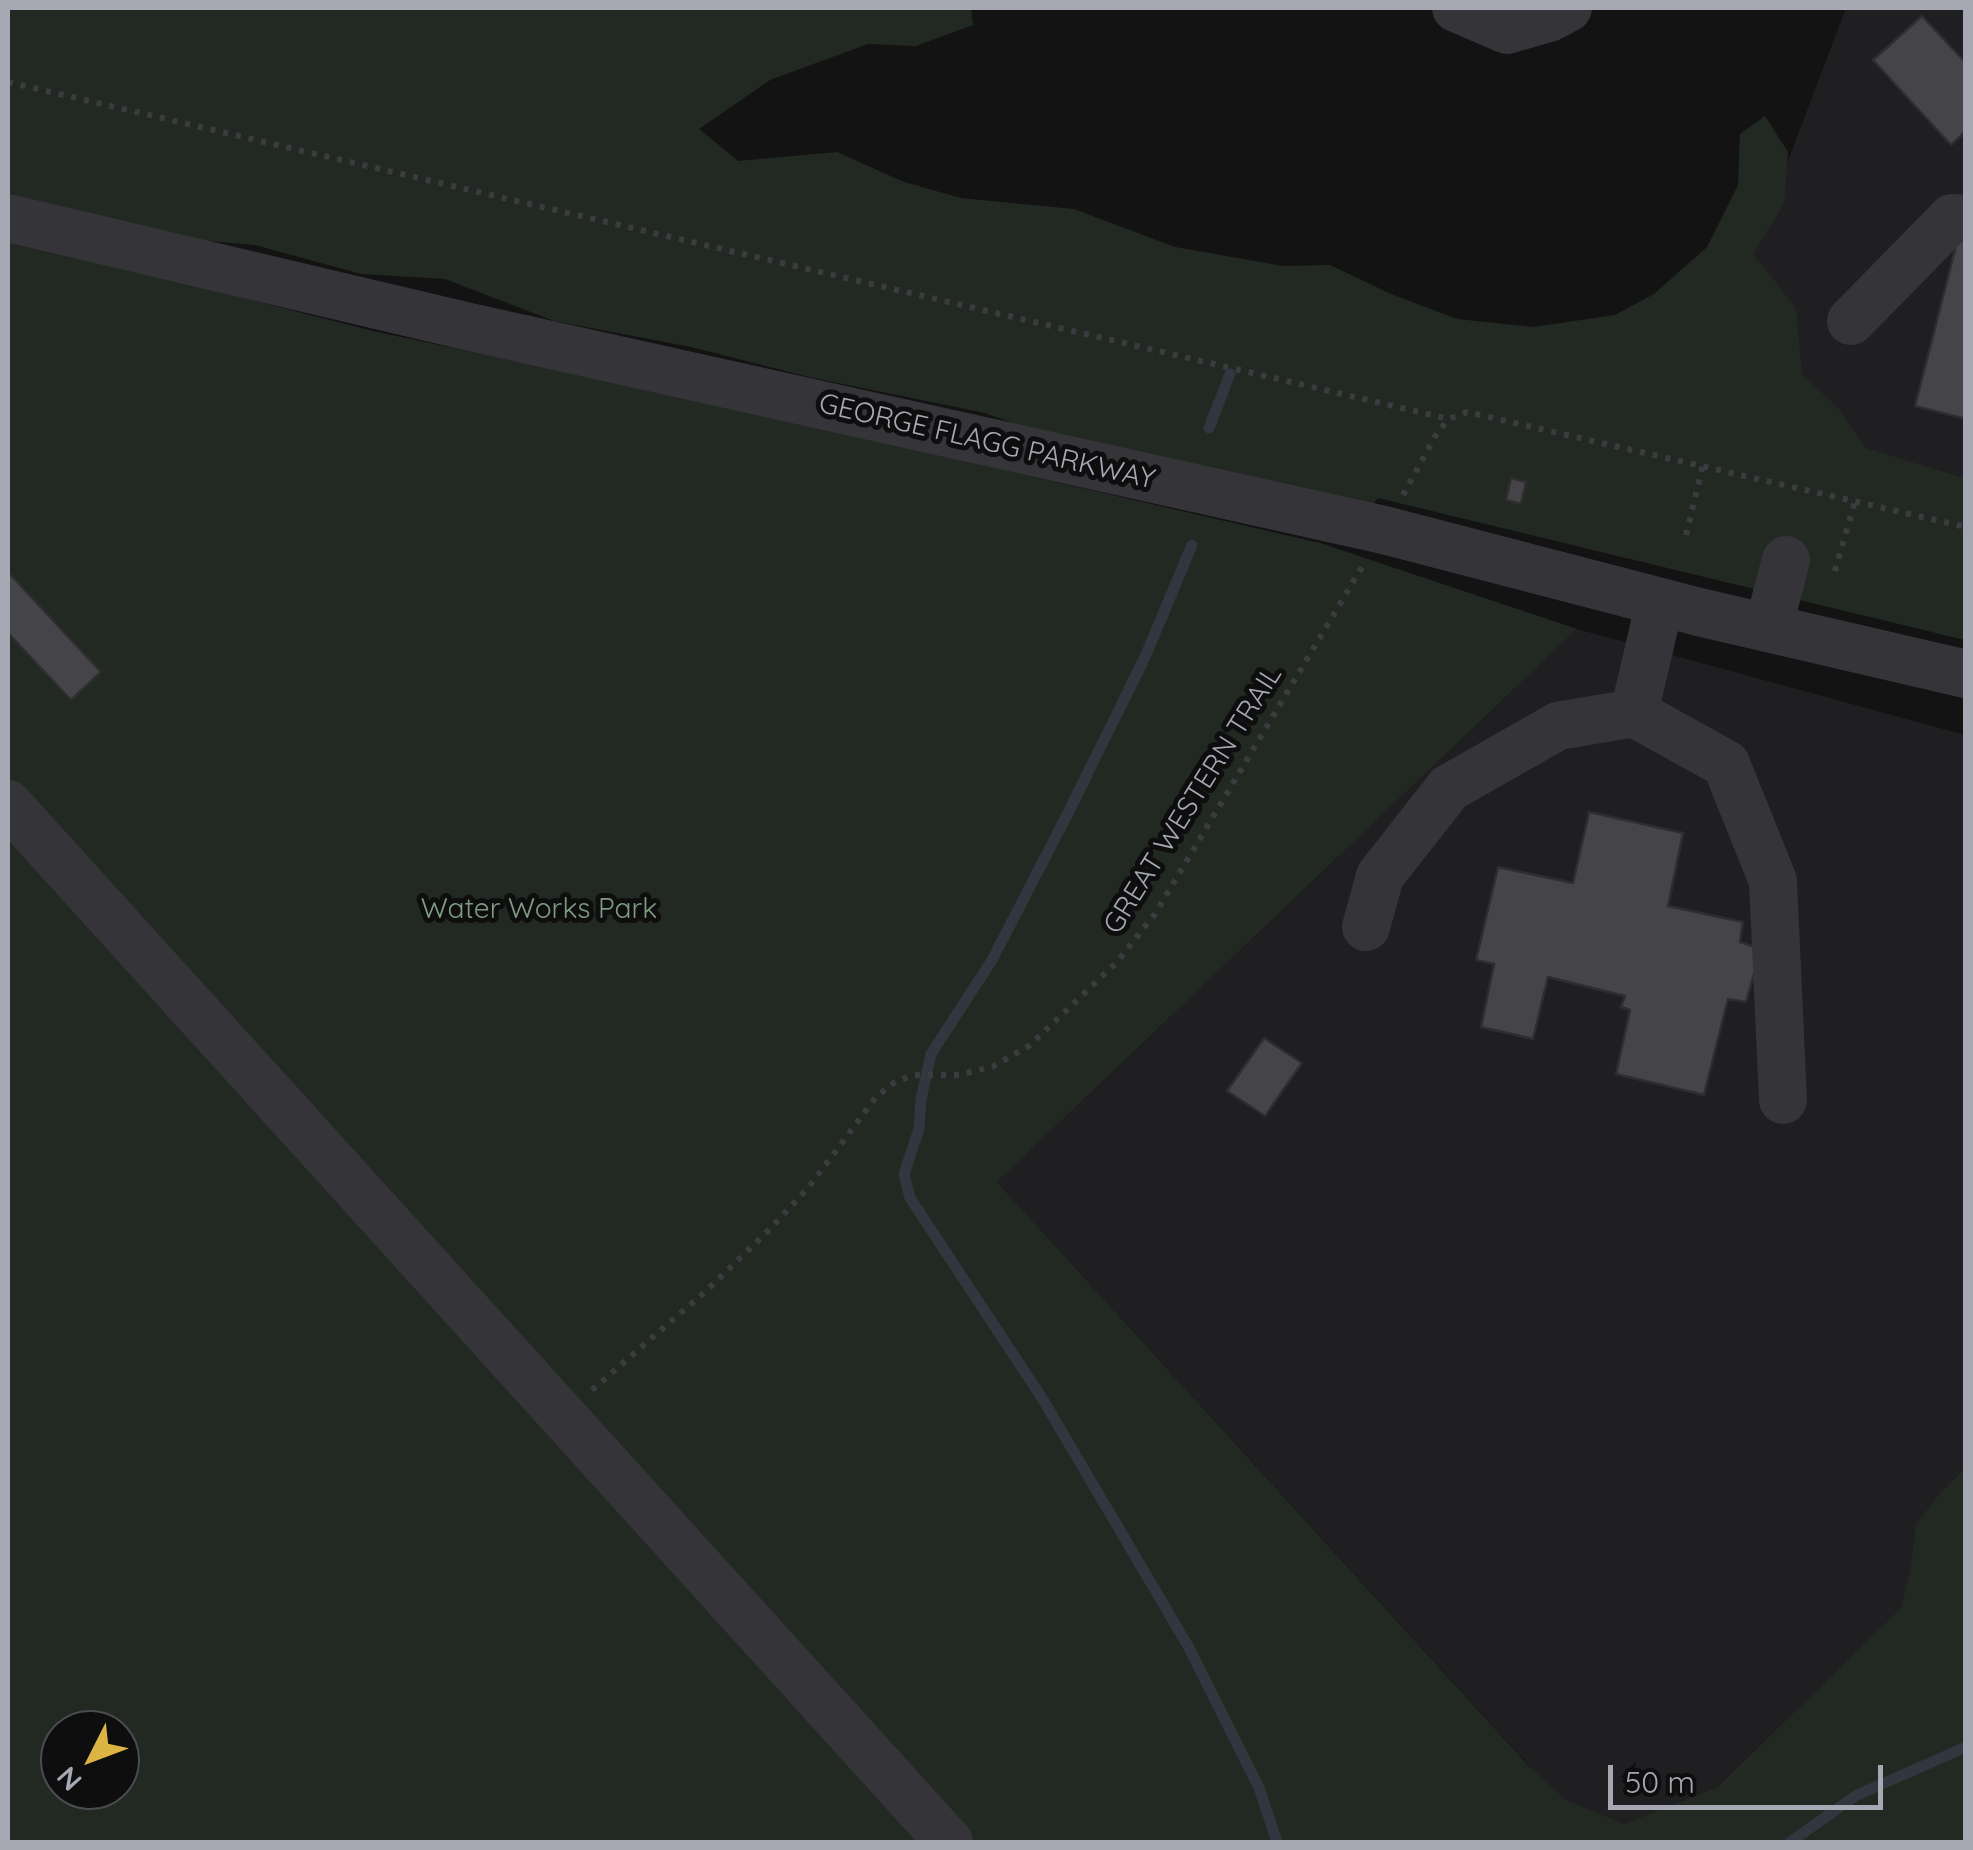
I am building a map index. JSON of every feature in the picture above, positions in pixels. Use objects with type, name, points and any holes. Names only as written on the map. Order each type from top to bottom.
[{"type":"street","points":[[1456,8],[1507,30],[1568,8]]},
{"type":"street","name":"GEORGE FLAGG PARKWAY","points":[[8,218],[470,328],[1384,530],[1660,602],[1966,674]]},
{"type":"street","points":[[1851,320],[1952,218],[1966,219]]},
{"type":"street","points":[[1768,628],[1786,560]]},
{"type":"street","points":[[1634,713],[1660,602]]},
{"type":"street","points":[[1366,927],[1380,876],[1449,788],[1558,726],[1634,713],[1726,764],[1773,881],[1783,1100]]},
{"type":"street","points":[[8,804],[949,1842]]},
{"type":"path","points":[[8,82],[1449,419],[1467,412],[1484,414],[1966,527]]},
{"type":"path","name":"GREAT WESTERN TRAIL","points":[[560,1417],[707,1290],[764,1235],[808,1187],[876,1097],[914,1075],[959,1075],[994,1066],[1028,1046],[1116,963],[1155,914],[1384,530],[1436,433],[1449,419]]},
{"type":"path","points":[[1686,535],[1703,465]]},
{"type":"path","points":[[1835,571],[1855,501]]},
{"type":"shaded area","points":[[1846,8],[1965,8],[1965,478],[1698,398]]},
{"type":"shaded area","points":[[1577,629],[1965,735],[1965,1546],[1660,1842],[1599,1842],[997,1182]]},
{"type":"green space","points":[[8,8],[971,8],[973,25],[916,46],[868,44],[770,80],[699,129],[738,161],[837,152],[904,182],[961,198],[1074,209],[1175,247],[1283,266],[1330,265],[1457,319],[1533,327],[1615,315],[1654,294],[1707,247],[1738,185],[1740,134],[1765,116],[1788,152],[1784,204],[1753,254],[1796,308],[1802,374],[1838,408],[1866,448],[1965,478],[1965,640],[1378,498],[1366,512],[1081,448],[985,413],[809,377],[691,347],[554,321],[445,279],[361,274],[255,245],[150,236],[8,196]]},
{"type":"green space","name":"Water Works Park","points":[[8,238],[373,331],[723,405],[1320,543],[1577,629],[997,1182],[1529,1766],[1566,1800],[1624,1824],[1716,1788],[1901,1608],[1916,1524],[1965,1469],[1965,1842],[8,1842]]},
{"type":"building","points":[[1922,16],[1966,63],[1966,131],[1951,145],[1873,60]]},
{"type":"building","points":[[1958,238],[1966,240],[1966,419],[1915,406]]},
{"type":"building","points":[[1511,478],[1526,482],[1521,504],[1506,500]]},
{"type":"building","points":[[8,572],[101,672],[71,700],[8,633]]},
{"type":"building","points":[[1589,812],[1683,833],[1668,906],[1743,922],[1740,942],[1761,949],[1746,1002],[1728,999],[1704,1095],[1616,1074],[1630,1010],[1621,1007],[1625,996],[1548,977],[1533,1039],[1481,1027],[1494,964],[1476,960],[1498,867],[1573,883]]},
{"type":"building","points":[[1264,1038],[1302,1063],[1265,1116],[1227,1091]]},
{"type":"waterway","points":[[1209,428],[1230,374]]},
{"type":"waterway","points":[[1192,545],[1145,657],[1067,815],[992,960],[931,1054],[919,1129],[904,1174],[910,1198],[1042,1398],[1188,1646],[1259,1788],[1277,1842]]},
{"type":"waterway","points":[[1790,1842],[1857,1795],[1966,1747]]}]
